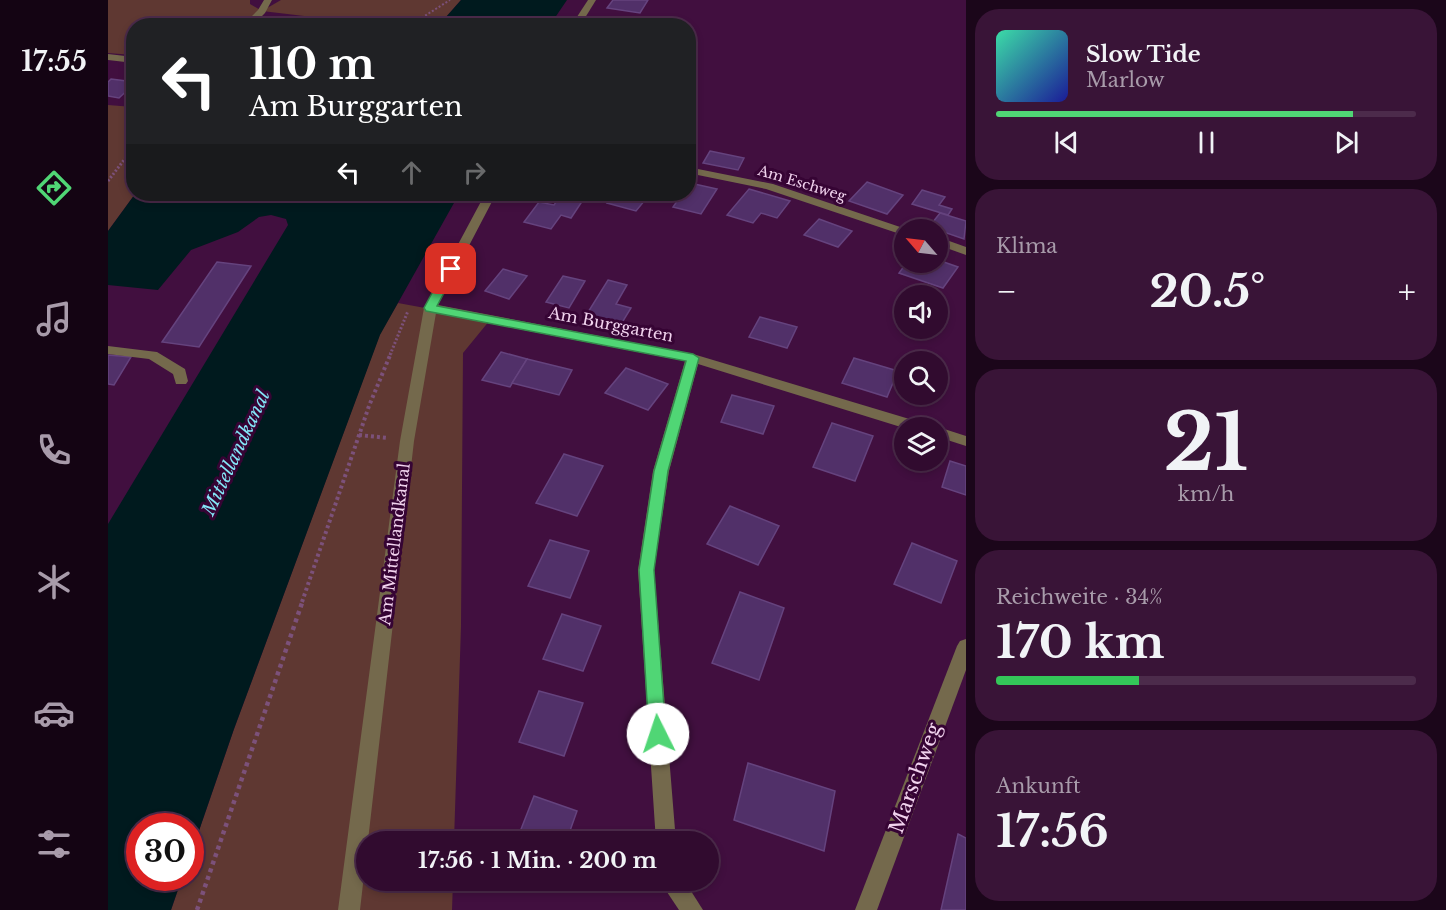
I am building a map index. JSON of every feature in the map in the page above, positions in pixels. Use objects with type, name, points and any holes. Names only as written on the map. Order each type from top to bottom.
[{"type":"street","points":[[255,18],[268,0]]},
{"type":"street","points":[[580,18],[592,0]]},
{"type":"street","points":[[108,57],[126,59]]},
{"type":"street","name":"Am Eschweg","points":[[696,172],[769,186],[894,228]]},
{"type":"street","name":"Am Mittellandkanal","points":[[349,910],[407,441],[430,308],[486,201]]},
{"type":"street","points":[[948,245],[966,251]]},
{"type":"street","name":"Am Burggarten","points":[[430,308],[693,358],[894,420]]},
{"type":"street","points":[[108,350],[152,355],[180,372],[181,381]]},
{"type":"street","points":[[665,831],[646,570],[661,471],[693,358]]},
{"type":"street","points":[[948,435],[966,441]]},
{"type":"street","name":"Marschweg","points":[[866,910],[966,646]]},
{"type":"street","points":[[680,891],[692,910]]},
{"type":"path","points":[[421,18],[450,0]]},
{"type":"path","points":[[108,182],[126,158]]},
{"type":"path","points":[[197,910],[359,435],[411,304]]},
{"type":"path","points":[[359,435],[407,441]]},
{"type":"shaded area","points":[[108,0],[250,0],[250,4],[262,11],[254,18],[126,18],[126,54],[108,53]]},
{"type":"shaded area","points":[[281,0],[461,0],[446,17],[440,18],[321,18],[262,11]]},
{"type":"shaded area","points":[[108,105],[126,106],[126,201],[130,201],[108,231]]},
{"type":"shaded area","points":[[398,303],[490,320],[463,353],[461,626],[454,831],[356,831],[356,891],[453,891],[452,910],[171,910],[178,891],[204,891],[204,816],[380,334]]},
{"type":"water","points":[[461,0],[567,0],[555,18],[440,18],[446,17]]},
{"type":"water","name":"Mittellandkanal","points":[[130,201],[455,201],[380,335],[204,816],[204,813],[126,813],[126,891],[178,891],[171,910],[108,910],[108,524],[288,225],[286,219],[271,215],[259,217],[238,232],[191,250],[158,290],[108,285],[108,231]]},
{"type":"building","points":[[613,0],[648,0],[640,13],[607,8]]},
{"type":"building","points":[[111,79],[126,81],[126,91],[119,98],[108,96],[108,82]]},
{"type":"building","points":[[710,151],[744,158],[738,170],[703,163]]},
{"type":"building","points":[[867,182],[903,195],[887,214],[849,201]]},
{"type":"building","points":[[696,184],[717,189],[701,214],[673,207],[677,201],[696,201]]},
{"type":"building","points":[[749,189],[790,201],[777,218],[761,213],[753,223],[727,215]]},
{"type":"building","points":[[922,190],[945,197],[939,205],[952,209],[948,215],[912,204]]},
{"type":"building","points":[[557,201],[582,201],[571,218],[561,215],[551,229],[524,222],[539,202],[554,205]]},
{"type":"building","points":[[609,201],[644,201],[636,211],[607,203]]},
{"type":"building","points":[[940,213],[966,221],[964,239],[948,234],[948,219],[935,219]]},
{"type":"building","points":[[819,219],[852,231],[838,247],[804,235]]},
{"type":"building","points":[[217,262],[251,266],[199,347],[162,342]]},
{"type":"building","points":[[948,264],[958,267],[945,285],[934,285],[899,273],[948,273]]},
{"type":"building","points":[[503,269],[527,276],[509,299],[485,291]]},
{"type":"building","points":[[563,276],[585,281],[569,308],[546,302]]},
{"type":"building","points":[[608,280],[627,285],[616,304],[631,308],[620,326],[585,317]]},
{"type":"building","points":[[760,317],[797,327],[787,348],[749,337]]},
{"type":"building","points":[[501,352],[527,359],[510,387],[482,380]]},
{"type":"building","points":[[108,355],[131,357],[114,385],[108,384]]},
{"type":"building","points":[[854,358],[894,370],[894,380],[887,397],[842,383]]},
{"type":"building","points":[[527,359],[572,370],[559,395],[512,383]]},
{"type":"building","points":[[626,368],[668,384],[648,410],[605,393]]},
{"type":"building","points":[[732,395],[774,406],[763,434],[721,422]]},
{"type":"building","points":[[832,423],[873,436],[855,481],[813,467]]},
{"type":"building","points":[[564,454],[603,466],[577,516],[536,503]]},
{"type":"building","points":[[950,461],[966,466],[966,495],[942,487]]},
{"type":"building","points":[[730,506],[779,526],[758,565],[707,544]]},
{"type":"building","points":[[550,540],[589,551],[570,598],[528,586]]},
{"type":"building","points":[[912,543],[957,561],[941,603],[894,584]]},
{"type":"building","points":[[740,592],[784,608],[759,680],[712,663]]},
{"type":"building","points":[[562,614],[601,626],[583,671],[543,659]]},
{"type":"building","points":[[539,691],[583,703],[564,756],[519,742]]},
{"type":"building","points":[[748,763],[835,791],[824,851],[734,820]]},
{"type":"building","points":[[534,796],[577,811],[570,831],[520,831]]},
{"type":"building","points":[[958,834],[966,838],[966,910],[941,910]]},
{"type":"route","points":[[451,269],[430,308],[693,358],[661,471],[646,570],[658,734]]}]
